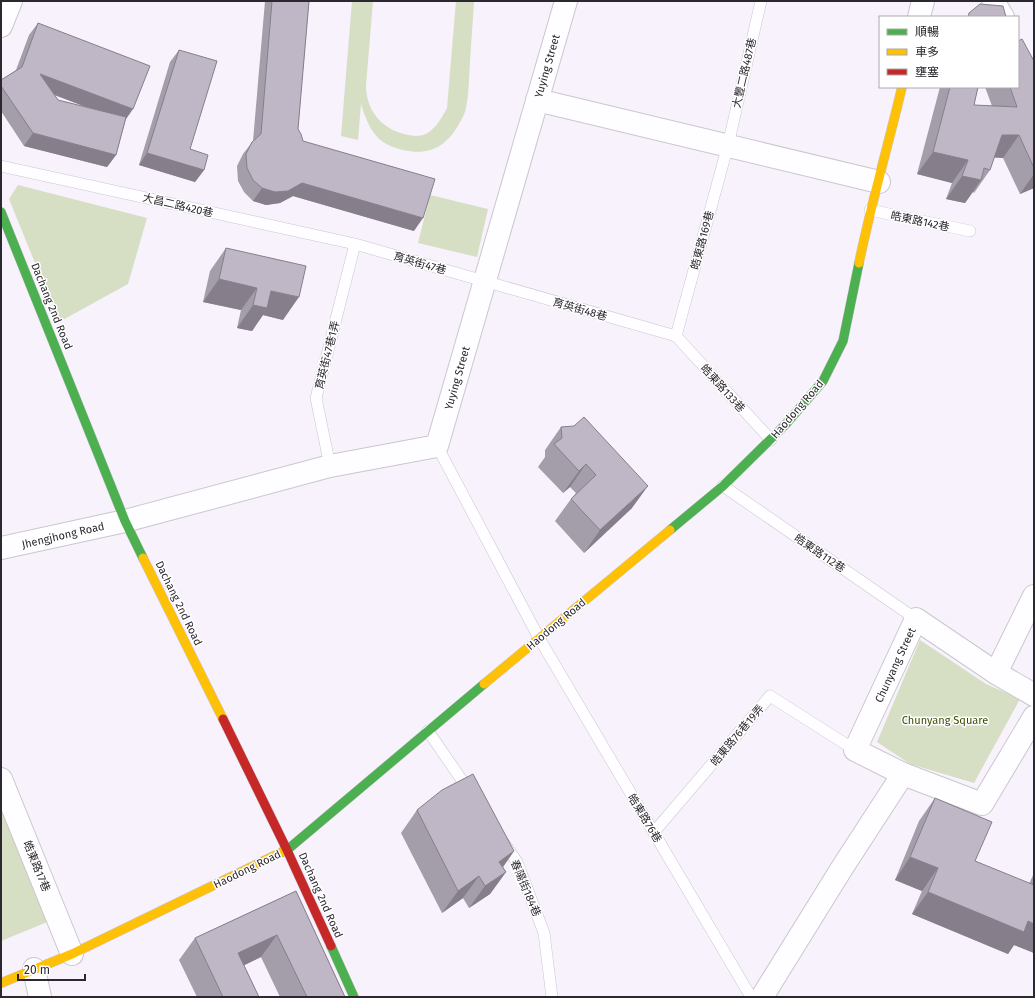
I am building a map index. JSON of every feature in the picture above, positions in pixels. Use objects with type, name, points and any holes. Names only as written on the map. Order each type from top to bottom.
[{"type":"street","points":[[1,26],[11,1]]},
{"type":"street","name":"Yuying Street","points":[[437,446],[566,1]]},
{"type":"street","points":[[919,16],[923,1]]},
{"type":"street","points":[[993,1],[1002,16]]},
{"type":"street","name":"Haodong Road","points":[[1,983],[72,954],[287,850],[539,638],[723,486],[771,440],[823,381],[843,341],[870,210],[879,182],[902,88]]},
{"type":"street","points":[[537,100],[879,182]]},
{"type":"street","name":"Dachang 2nd Road","points":[[1,212],[125,521],[287,850],[354,997]]},
{"type":"street","points":[[125,521],[330,466],[437,446]]},
{"type":"street","name":"Jhengjhong Road","points":[[1,548],[125,521]]},
{"type":"street","points":[[996,673],[1034,596]]},
{"type":"street","name":"Chunyang Street","points":[[855,750],[916,619],[996,673],[1034,695]]},
{"type":"street","points":[[855,750],[903,774],[982,804],[1034,717]]},
{"type":"street","points":[[762,997],[842,868],[903,774]]},
{"type":"street","name":"皓東路17巷","points":[[1,779],[72,954]]},
{"type":"street","points":[[34,969],[40,997]]},
{"type":"lane","name":"大豐二路487巷","points":[[728,145],[761,1]]},
{"type":"lane","name":"皓東路169巷","points":[[676,336],[728,145]]},
{"type":"lane","name":"大昌二路420巷","points":[[1,166],[355,244]]},
{"type":"lane","name":"皓東路142巷","points":[[870,210],[970,231]]},
{"type":"lane","name":"育英街47巷","points":[[355,244],[484,281]]},
{"type":"lane","name":"育英街47巷1弄","points":[[330,466],[316,398],[355,244]]},
{"type":"lane","name":"育英街48巷","points":[[484,281],[676,336]]},
{"type":"lane","name":"皓東路133巷","points":[[676,336],[771,440]]},
{"type":"lane","name":"皓東路76巷","points":[[437,446],[539,638],[751,997]]},
{"type":"lane","name":"皓東路112巷","points":[[723,486],[916,619]]},
{"type":"lane","name":"皓東路76巷19弄","points":[[654,832],[770,696],[855,750]]},
{"type":"lane","points":[[428,731],[477,803]]},
{"type":"lane","name":"春陽街184巷","points":[[499,836],[516,862],[544,933],[552,997]]},
{"type":"green space","points":[[352,1],[373,1],[366,85],[372,110],[376,117],[388,127],[404,134],[421,136],[426,134],[435,126],[447,108],[456,1],[474,1],[466,110],[454,132],[448,139],[436,148],[421,152],[412,152],[386,144],[371,128],[361,104],[358,140],[341,136]]},
{"type":"green space","points":[[18,185],[147,218],[128,284],[59,322],[9,199]]},
{"type":"green space","points":[[430,195],[488,209],[477,257],[418,243]]},
{"type":"green space","name":"Chunyang Square","points":[[920,640],[986,684],[1020,699],[974,783],[910,764],[877,742]]},
{"type":"green space","points":[[1,800],[52,920],[1,941]]},
{"type":"building","points":[[272,1],[309,1],[298,129],[303,141],[435,179],[423,218],[302,183],[288,191],[275,192],[262,188],[253,180],[247,168],[246,154],[252,142],[261,134]]},
{"type":"building","points":[[980,4],[1003,6],[1006,16],[968,16],[969,13]]},
{"type":"building","points":[[38,23],[150,66],[133,109],[40,74],[58,100],[126,117],[116,155],[33,133],[1,86],[1,80],[22,67]]},
{"type":"building","points":[[1022,39],[1034,61],[1034,168],[1019,135],[1002,135],[990,170],[984,168],[981,180],[962,176],[968,160],[933,152],[950,88],[978,88],[974,105],[1017,107],[1010,88],[1019,88],[1019,40]]},
{"type":"building","points":[[179,50],[217,61],[190,149],[208,155],[204,170],[147,153]]},
{"type":"building","points":[[226,248],[306,266],[299,297],[271,291],[267,308],[253,305],[257,288],[219,279]]},
{"type":"building","points":[[584,417],[648,486],[600,530],[571,499],[596,475],[586,464],[579,471],[554,444],[562,438],[561,427],[574,426]]},
{"type":"building","points":[[473,774],[514,851],[499,862],[506,872],[485,886],[479,876],[458,891],[417,810],[442,790]]},
{"type":"building","points":[[935,798],[992,822],[975,861],[1034,885],[1034,924],[1028,921],[1024,932],[928,892],[938,868],[910,857]]},
{"type":"building","points":[[296,891],[345,997],[307,997],[277,935],[238,953],[259,997],[223,997],[195,938]]},
{"type":"traffic: fast","points":[[1,212],[125,521],[143,558]]},
{"type":"traffic: fast","points":[[670,530],[723,486],[785,425],[823,381],[843,341],[859,263]]},
{"type":"traffic: fast","points":[[282,852],[287,850],[484,684]]},
{"type":"traffic: fast","points":[[331,946],[354,997]]},
{"type":"traffic: slow","points":[[859,263],[902,88]]},
{"type":"traffic: slow","points":[[484,684],[670,530]]},
{"type":"traffic: slow","points":[[143,558],[223,719]]},
{"type":"traffic: slow","points":[[1,983],[72,954],[282,852]]},
{"type":"traffic: jam","points":[[223,719],[287,850],[331,946]]}]
